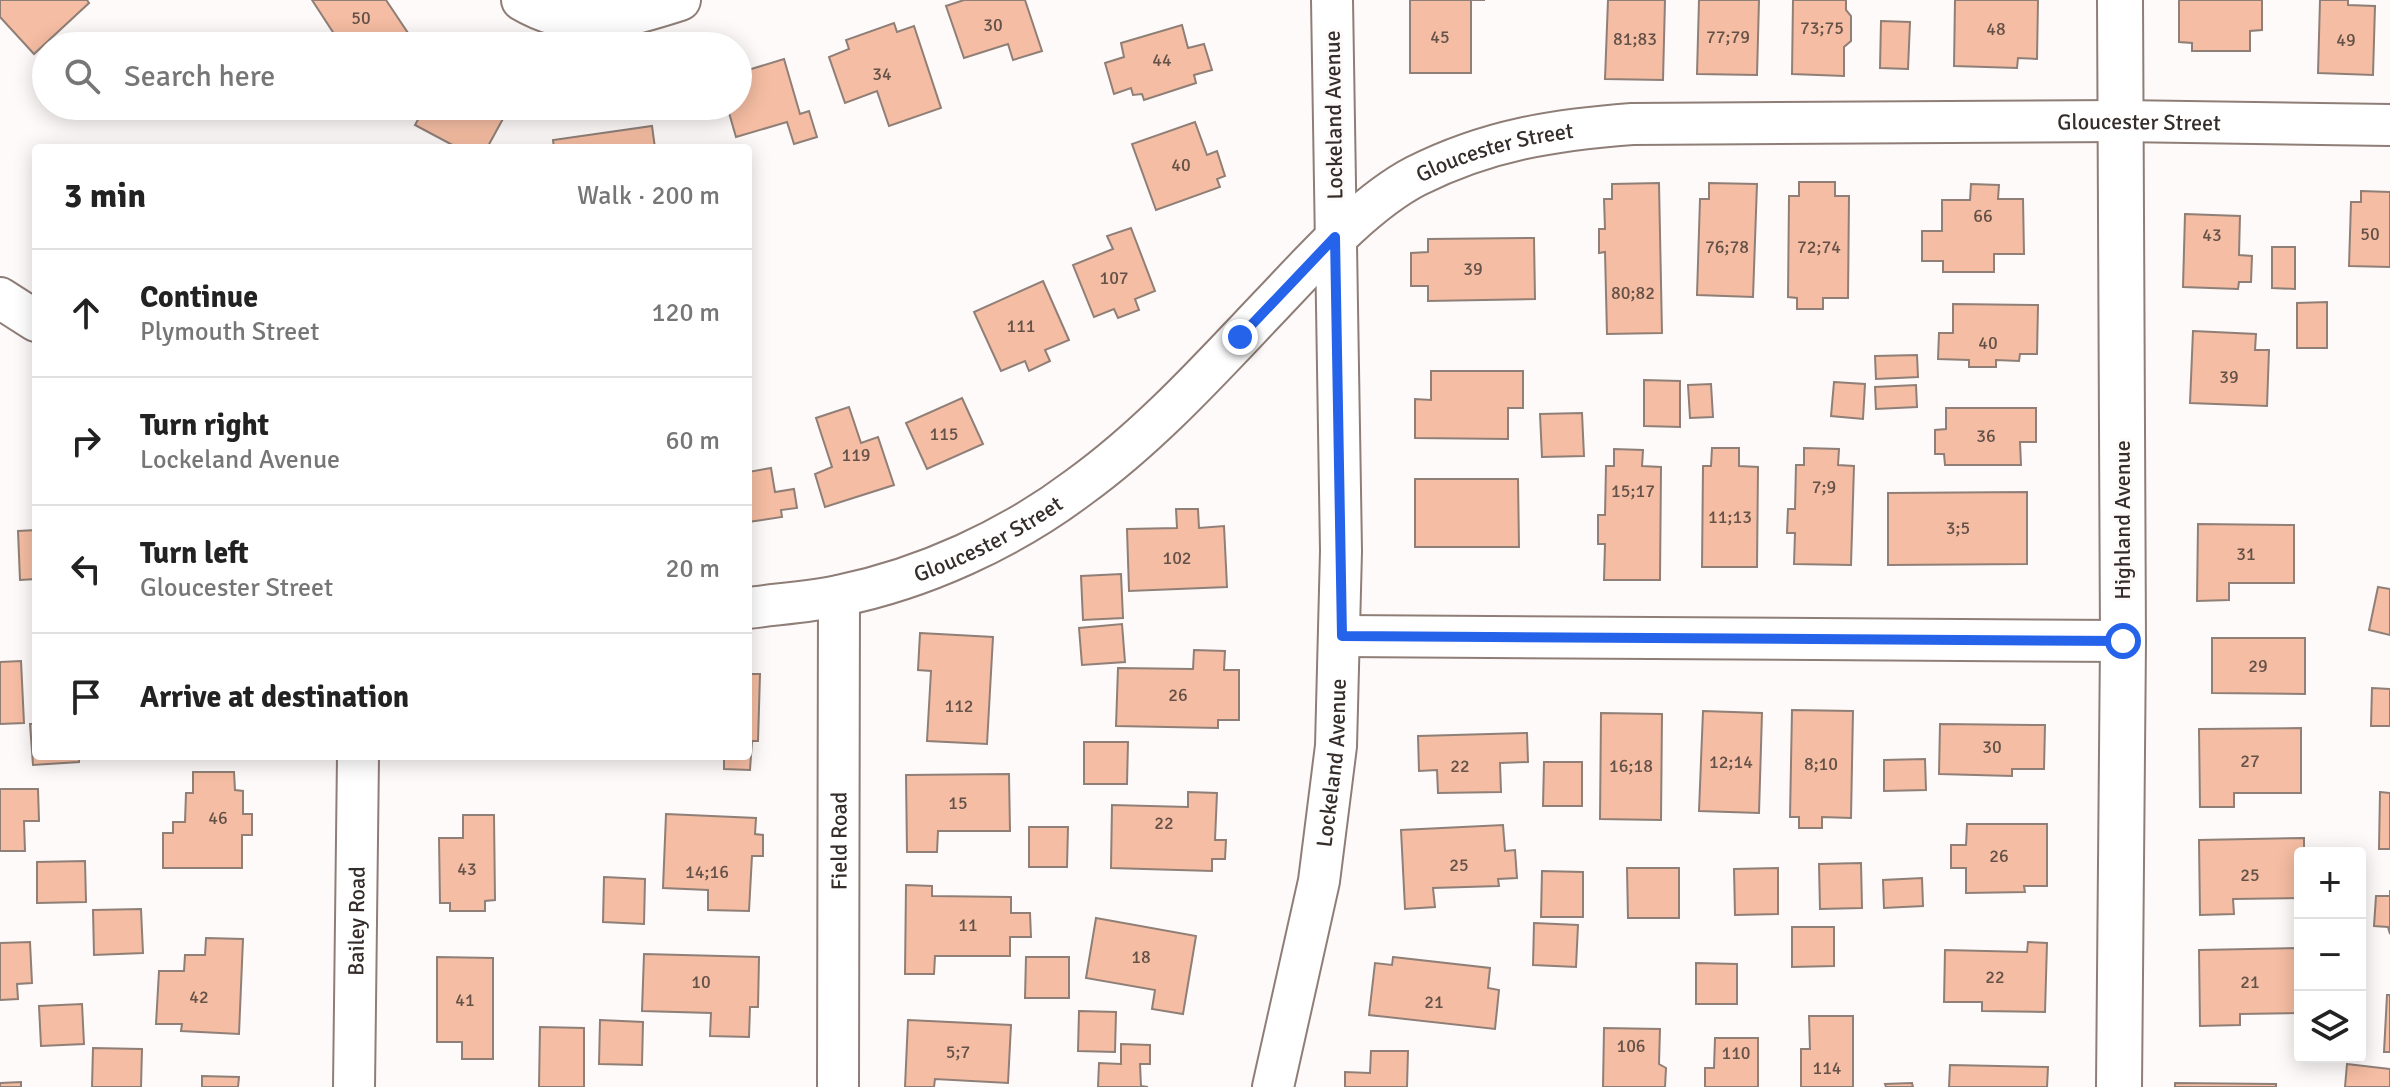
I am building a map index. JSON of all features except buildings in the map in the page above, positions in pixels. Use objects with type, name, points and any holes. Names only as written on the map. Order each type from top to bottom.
[{"type":"street","points":[[522,0],[560,19],[602,20],[680,0]]},
{"type":"street","name":"Lockeland Avenue","points":[[1273,1087],[1319,881],[1336,746],[1342,636],[1332,0]]},
{"type":"street","name":"Highland Avenue","points":[[2119,1087],[2123,641],[2120,0]]},
{"type":"street","name":"Gloucester Street","points":[[752,607],[839,596],[922,572],[1008,532],[1078,488],[1151,429],[1335,237],[1413,178],[1480,148],[1552,130],[1632,124],[2121,121],[2390,125]]},
{"type":"street","points":[[0,298],[32,318]]},
{"type":"street","name":"Field Road","points":[[838,1087],[839,596]]},
{"type":"street","points":[[1342,636],[2123,641]]},
{"type":"street","name":"Bailey Road","points":[[354,1087],[358,760]]},
{"type":"route","points":[[1240,337],[1335,237],[1342,636],[2123,641]]}]
